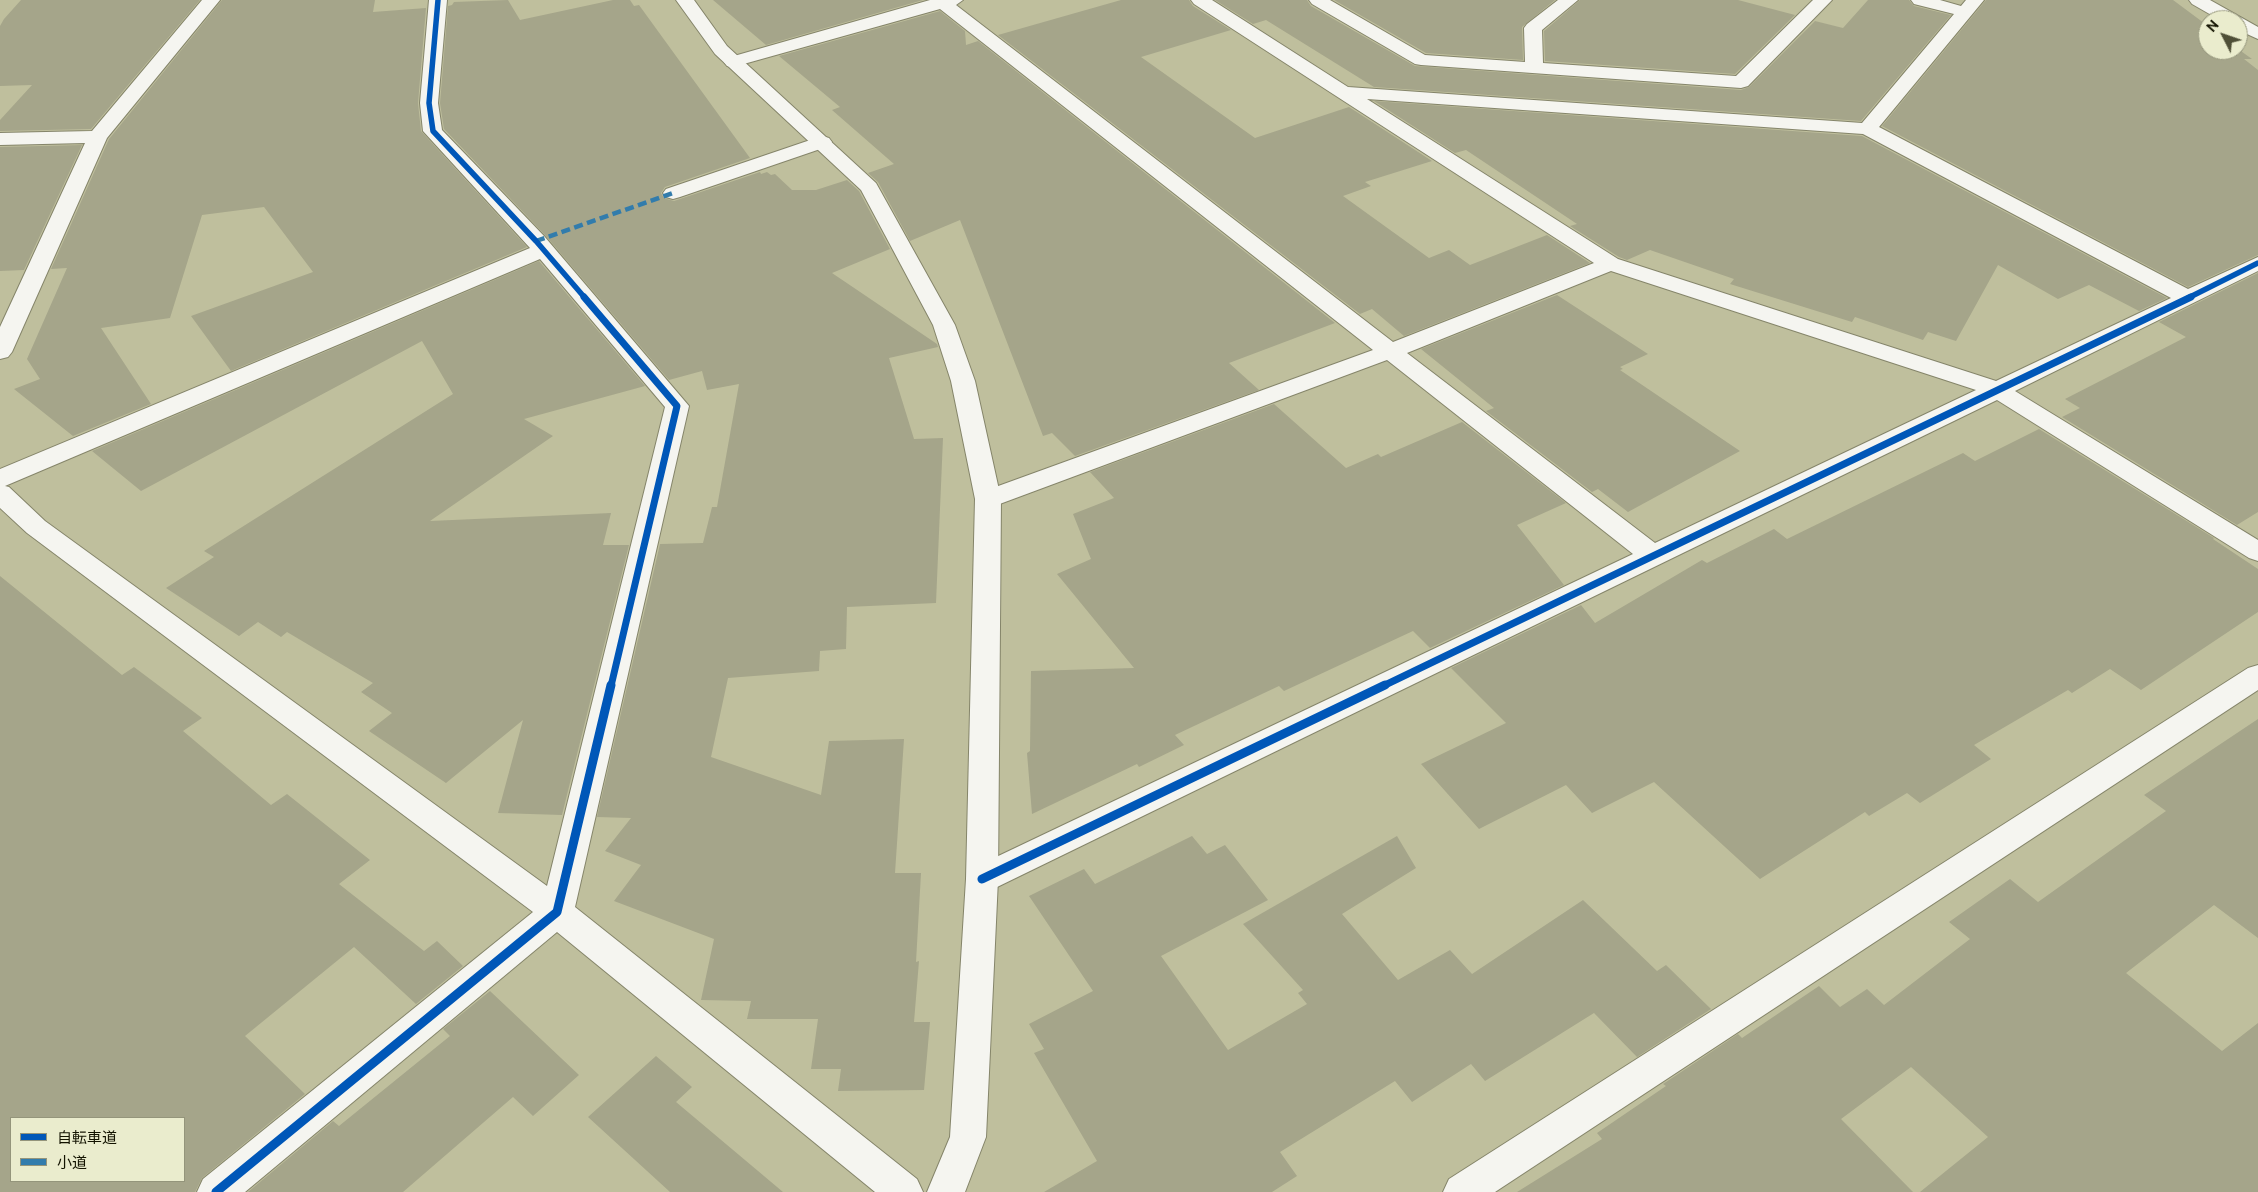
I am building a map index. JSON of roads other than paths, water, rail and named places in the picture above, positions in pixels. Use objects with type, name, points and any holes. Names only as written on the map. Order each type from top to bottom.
[{"type":"street","points":[[0,352],[98,136],[211,0]]},
{"type":"street","points":[[216,1192],[557,912],[677,406],[536,241],[433,131],[429,103],[432,55],[436,41],[435,23],[438,0]]},
{"type":"street","points":[[685,0],[721,50],[822,142],[869,188],[927,290],[944,325],[963,381],[988,499],[982,879],[968,1137],[946,1192]]},
{"type":"street","points":[[1200,0],[1610,264],[1996,389],[2258,552]]},
{"type":"street","points":[[1318,0],[1421,60],[1740,82],[1823,0]]},
{"type":"street","points":[[1534,67],[1533,28],[1569,0]]},
{"type":"street","points":[[1920,0],[1970,6]]},
{"type":"street","points":[[2198,0],[2216,10]]},
{"type":"street","points":[[733,62],[946,1],[1652,554]]},
{"type":"street","points":[[1867,129],[1970,6]]},
{"type":"street","points":[[1343,92],[1867,129],[2188,298]]},
{"type":"street","points":[[0,138],[98,136]]},
{"type":"street","points":[[673,193],[822,142]]},
{"type":"street","points":[[0,479],[543,250]]},
{"type":"street","points":[[982,879],[1652,554],[2188,298],[2258,262]]},
{"type":"street","points":[[988,499],[1391,351],[1610,264]]},
{"type":"street","points":[[0,493],[36,528],[557,912],[904,1192]]},
{"type":"street","points":[[1462,1192],[2258,676]]}]
